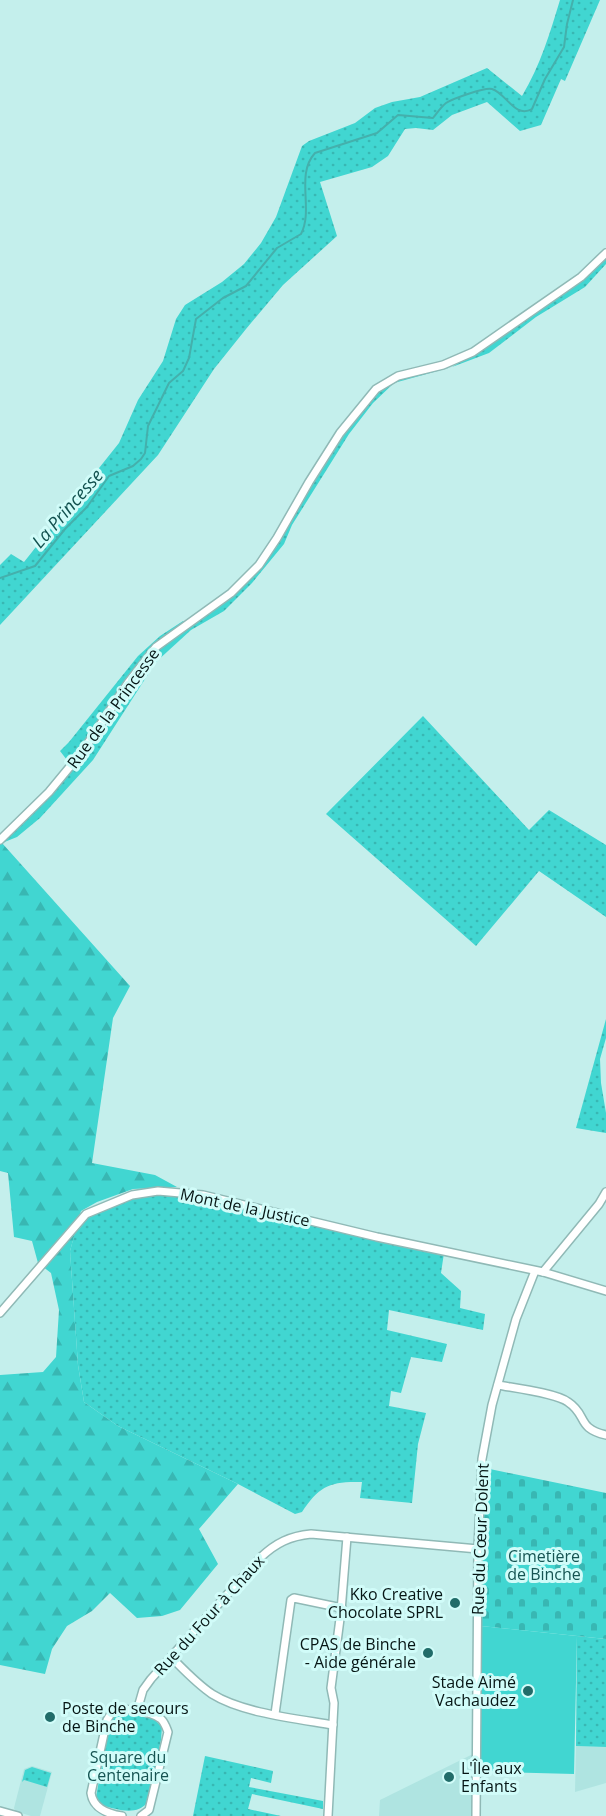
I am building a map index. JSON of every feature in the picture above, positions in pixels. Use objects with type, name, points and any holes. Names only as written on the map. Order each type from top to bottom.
[{"type":"street","name":"Rue de la Princesse","points":[[0,840],[49,792],[78,758],[156,647],[231,593],[259,565],[340,433],[382,384],[398,376],[452,362],[473,352],[582,277],[606,254]]},
{"type":"street","name":"Mont de la Justice","points":[[0,1313],[86,1214],[108,1203],[148,1191],[203,1195],[377,1237],[535,1270],[606,1291]]},
{"type":"street","points":[[543,1272],[605,1195]]},
{"type":"street","name":"Rue du Cœur Dolent","points":[[476,1816],[478,1549],[482,1459],[498,1385],[516,1319],[535,1270]]},
{"type":"street","points":[[498,1385],[566,1400],[575,1408],[588,1428],[606,1435]]},
{"type":"street","name":"Rue du Four à Chaux","points":[[137,1712],[143,1690],[171,1657],[271,1547],[287,1539],[303,1535],[347,1536],[478,1549]]},
{"type":"street","points":[[328,1816],[334,1703],[332,1689],[342,1608],[347,1536]]},
{"type":"street","points":[[275,1714],[291,1600],[342,1608]]},
{"type":"street","points":[[171,1657],[215,1696],[238,1705],[333,1725]]},
{"type":"street","points":[[118,1816],[100,1808],[92,1799],[91,1793],[110,1715],[118,1708],[158,1717],[165,1724],[168,1732],[150,1810],[141,1816]]},
{"type":"street","points":[[0,1811],[18,1816]]},
{"type":"shaded area","points":[[576,1746],[606,1747],[606,1783],[575,1792]]},
{"type":"shaded area","name":"L'Île aux Enfants","points":[[473,1754],[473,1816],[379,1816],[380,1800]]},
{"type":"shaded area","points":[[32,1766],[52,1772],[40,1816],[31,1816],[15,1811],[14,1808],[24,1769]]},
{"type":"green space","points":[[560,0],[600,0],[565,81],[561,79],[541,125],[520,131],[487,102],[452,115],[433,130],[405,129],[388,156],[372,167],[320,182],[337,236],[283,285],[214,369],[158,455],[0,625],[0,565],[11,554],[24,562],[119,443],[138,400],[163,361],[176,319],[185,305],[222,282],[244,264],[261,243],[276,217],[302,146],[309,141],[355,123],[375,108],[420,97],[487,68],[522,96],[539,61]]},
{"type":"green space","points":[[606,257],[606,264],[585,287],[536,317],[489,353],[452,367],[511,330],[586,277]]},
{"type":"green space","points":[[452,367],[394,383],[373,403],[349,434],[292,525],[284,544],[252,583],[224,611],[191,630],[156,662],[93,760],[40,818],[17,837],[2,843],[61,783],[106,728],[154,652],[259,567],[276,548],[303,498],[339,440],[369,400],[389,382]]},
{"type":"green space","points":[[183,621],[185,622],[167,634],[145,656],[70,764],[60,751],[138,656],[160,636]]},
{"type":"green space","points":[[423,716],[529,830],[549,810],[606,845],[606,917],[539,871],[476,946],[326,814]]},
{"type":"green space","points":[[2,843],[130,986],[113,1018],[92,1163],[155,1175],[177,1187],[133,1189],[97,1202],[81,1211],[70,1251],[78,1365],[84,1402],[118,1426],[238,1484],[199,1529],[218,1564],[180,1610],[162,1616],[137,1618],[110,1593],[92,1611],[67,1626],[52,1649],[45,1674],[0,1665],[0,1375],[43,1372],[56,1357],[59,1310],[51,1273],[38,1263],[32,1241],[14,1237],[8,1173],[0,1171],[0,844]]},
{"type":"green space","points":[[606,1019],[606,1038],[600,1059],[606,1133],[576,1128]]},
{"type":"green space","points":[[155,1192],[239,1205],[444,1253],[441,1273],[461,1291],[460,1308],[485,1314],[483,1330],[389,1310],[387,1330],[447,1344],[442,1362],[411,1357],[401,1393],[391,1391],[389,1406],[426,1413],[418,1444],[412,1503],[360,1498],[362,1482],[342,1483],[326,1487],[314,1496],[302,1512],[295,1514],[118,1426],[84,1402],[78,1365],[70,1251],[78,1221],[120,1201]]},
{"type":"green space","name":"Cimetière de Binche","points":[[485,1468],[606,1493],[606,1639],[481,1626]]},
{"type":"green space","name":"Stade Aimé Vachaudez","points":[[481,1626],[577,1636],[574,1774],[494,1772],[489,1769],[479,1769]]},
{"type":"green space","points":[[577,1636],[606,1639],[606,1747],[576,1746]]},
{"type":"green space","name":"Square du Centenaire","points":[[119,1712],[154,1719],[162,1727],[148,1802],[133,1810],[120,1810],[101,1805],[96,1797],[110,1721]]},
{"type":"green space","points":[[205,1756],[273,1771],[271,1783],[251,1778],[249,1787],[323,1801],[323,1809],[252,1794],[248,1809],[281,1816],[193,1816]]},
{"type":"green space","points":[[32,1767],[51,1773],[47,1787],[24,1780],[22,1782],[25,1770]]},
{"type":"waterway","name":"La Princesse","points":[[0,578],[35,566],[65,529],[87,507],[109,476],[133,466],[141,459],[145,453],[148,426],[169,383],[183,371],[189,358],[196,319],[223,298],[246,286],[277,248],[301,234],[306,214],[306,171],[315,153],[377,133],[398,115],[433,118],[446,103],[483,90],[497,91],[521,111],[532,109],[545,79],[564,47],[573,0]]},
{"type":"place","name":"Kko Creative Chocolate SPRL","points":[[455,1603]]},
{"type":"place","name":"CPAS de Binche - Aide générale","points":[[428,1653]]},
{"type":"place","name":"Stade Aimé Vachaudez","points":[[528,1691]]},
{"type":"place","name":"Poste de secours de Binche","points":[[50,1717]]},
{"type":"place","name":"L'Île aux Enfants","points":[[449,1777]]}]
